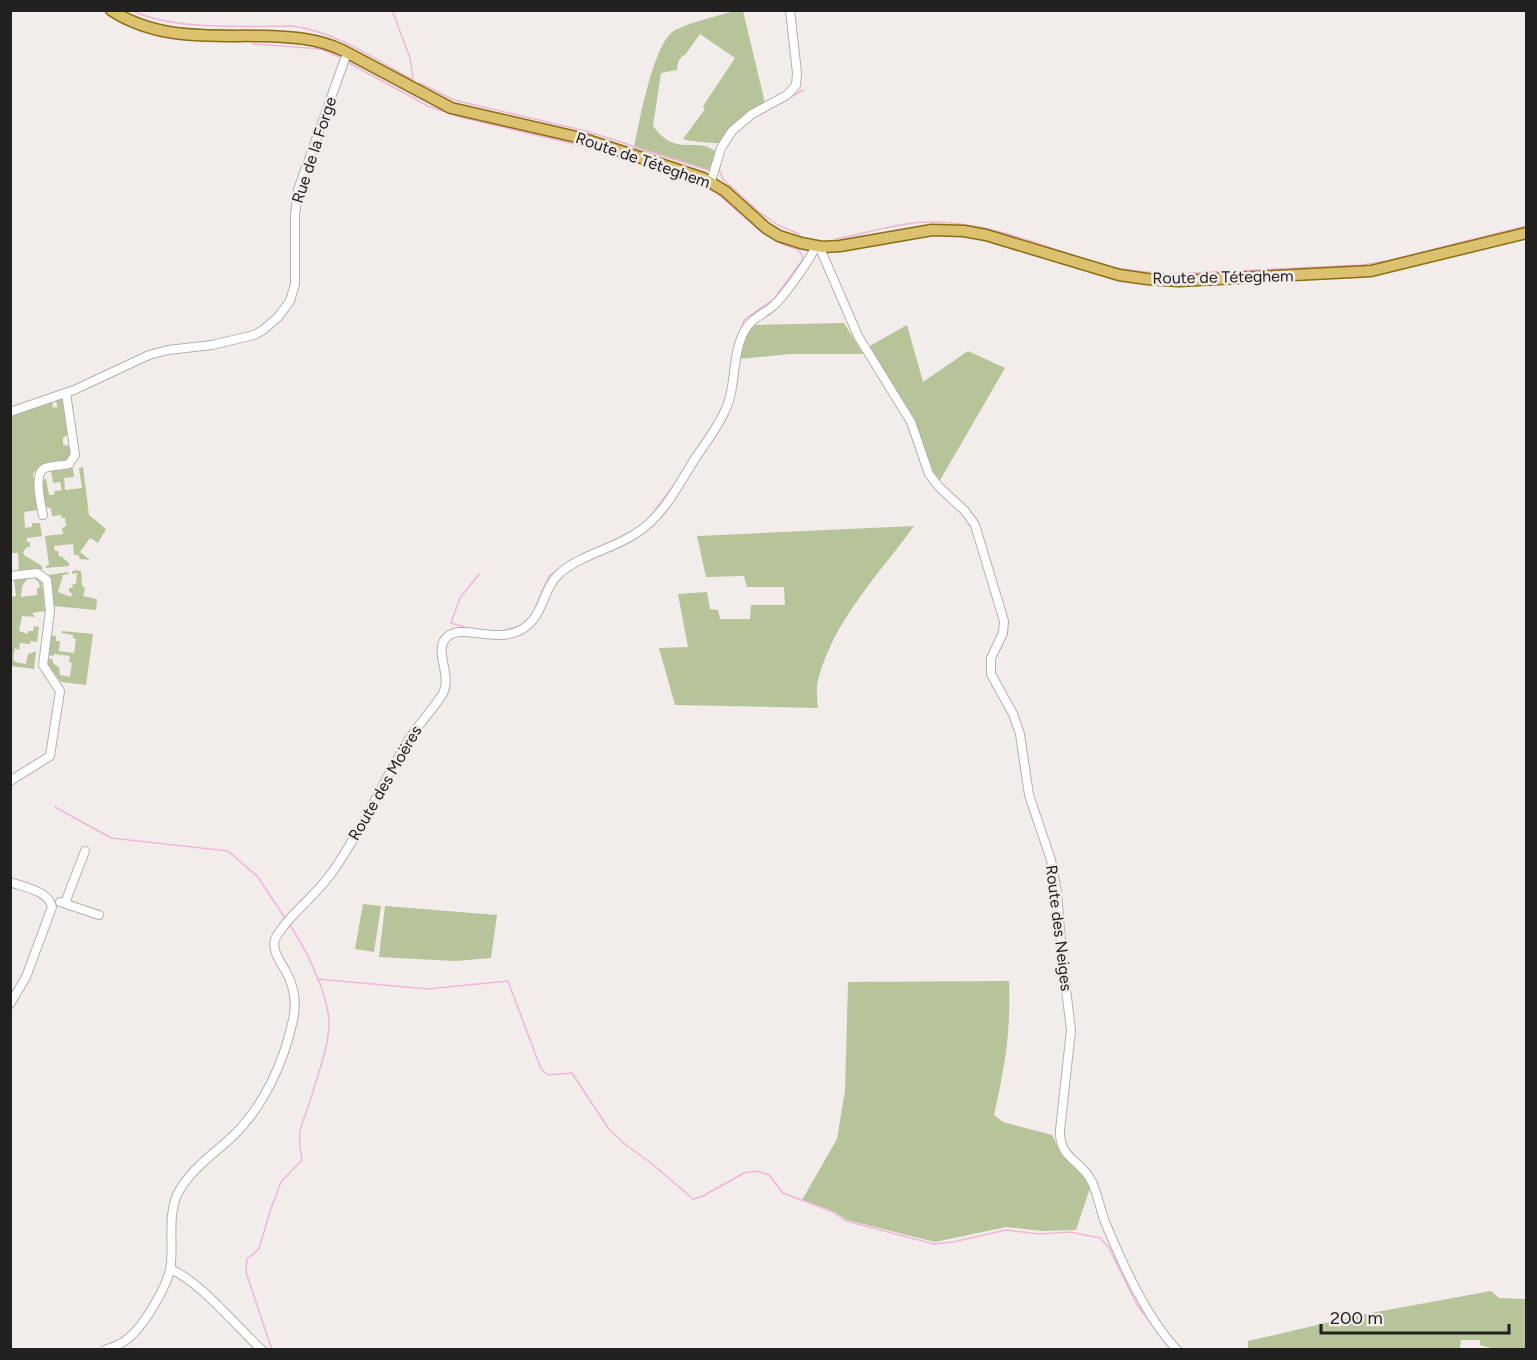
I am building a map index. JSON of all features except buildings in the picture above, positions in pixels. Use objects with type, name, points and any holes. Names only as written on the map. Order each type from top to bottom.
[{"type":"main road","name":"Route de Téteghem","points":[[111,10],[130,22],[164,33],[296,37],[324,43],[451,108],[581,138],[711,181],[770,231],[796,242],[817,246],[844,246],[921,231],[963,231],[992,237],[1127,276],[1187,281],[1371,271],[1527,232]]},
{"type":"street","points":[[711,181],[721,148],[732,131],[752,114],[787,95],[796,85],[797,73],[790,10]]},
{"type":"street","name":"Rue de la Forge","points":[[10,412],[66,393],[149,355],[212,345],[254,335],[282,313],[292,297],[296,279],[295,214],[298,190],[347,53]]},
{"type":"street","name":"Route des Moëres","points":[[105,1350],[125,1341],[135,1331],[157,1299],[170,1269],[172,1215],[178,1193],[190,1176],[234,1135],[256,1109],[271,1081],[290,1031],[294,1013],[293,991],[288,975],[274,948],[276,936],[319,890],[336,867],[411,736],[444,692],[446,675],[441,650],[446,638],[460,631],[496,636],[523,628],[533,618],[549,587],[559,574],[632,537],[656,516],[686,474],[728,406],[739,345],[744,331],[753,320],[776,303],[817,246]]},
{"type":"street","name":"Route des Neiges","points":[[817,246],[858,336],[911,422],[929,474],[939,487],[969,515],[980,537],[1004,621],[1002,633],[991,658],[990,674],[1013,714],[1020,734],[1030,799],[1049,852],[1057,887],[1062,957],[1071,1030],[1060,1130],[1061,1145],[1068,1157],[1090,1178],[1107,1224],[1135,1285],[1155,1320],[1178,1350]]},
{"type":"street","points":[[43,515],[38,479],[40,473],[44,468],[69,464],[75,455],[66,393]]},
{"type":"street","points":[[10,576],[37,573],[46,580],[50,611],[43,665],[60,689],[51,754],[47,759],[13,779],[10,769]]},
{"type":"street","points":[[65,903],[85,850]]},
{"type":"street","points":[[10,882],[45,895],[51,902],[52,909],[26,977],[10,1004]]},
{"type":"street","points":[[51,902],[65,903],[99,915]]},
{"type":"street","points":[[170,1269],[198,1288],[262,1350]]},
{"type":"green space","points":[[735,11],[743,11],[765,103],[721,143],[683,139],[705,109],[703,106],[735,58],[700,34],[678,62],[677,70],[661,73],[653,126],[670,142],[709,147],[716,152],[716,161],[708,170],[634,148],[652,72],[663,43],[670,34],[690,24]]},
{"type":"green space","points":[[844,323],[863,354],[791,354],[739,359],[750,325]]},
{"type":"green space","points":[[907,325],[923,382],[968,351],[1005,368],[939,482],[933,475],[914,418],[868,347]]},
{"type":"green space","points":[[62,398],[68,434],[63,438],[63,445],[70,446],[71,455],[68,461],[40,465],[33,474],[38,510],[24,512],[25,528],[32,527],[32,523],[40,523],[42,536],[27,538],[30,547],[23,552],[24,555],[42,566],[43,569],[19,572],[18,553],[11,553],[11,414],[52,402],[53,408],[58,409],[56,400]]},
{"type":"green space","points":[[83,467],[89,515],[106,529],[98,543],[90,538],[80,552],[90,560],[80,559],[78,555],[74,555],[73,544],[54,546],[59,557],[61,556],[69,563],[69,566],[46,568],[49,565],[45,536],[63,534],[62,528],[66,526],[65,518],[61,515],[52,516],[51,509],[45,506],[42,480],[46,479],[49,495],[54,495],[55,491],[62,490],[60,482],[53,483],[51,471],[73,468],[74,477],[64,478],[65,490],[82,488],[79,468]]},
{"type":"green space","points":[[914,526],[858,599],[835,637],[818,680],[818,708],[675,705],[659,648],[688,647],[678,594],[707,592],[710,609],[718,610],[720,619],[750,619],[751,605],[785,605],[784,587],[747,587],[744,576],[706,577],[697,536]]},
{"type":"green space","points":[[72,571],[81,571],[82,585],[85,589],[83,596],[97,599],[96,610],[53,606],[49,575],[68,572],[69,574],[63,575],[58,592],[71,597],[72,593],[69,592],[69,588],[76,584],[77,573],[72,574]]},
{"type":"green space","points":[[28,578],[22,586],[21,597],[37,595],[37,588],[40,587],[39,582],[35,579],[37,578],[42,583],[45,611],[32,613],[35,617],[22,616],[19,631],[28,634],[28,631],[33,631],[34,626],[39,627],[37,642],[20,643],[19,650],[15,648],[13,658],[15,662],[26,664],[28,654],[36,651],[34,669],[11,666],[11,597],[16,596],[14,580]]},
{"type":"green space","points":[[62,631],[93,634],[86,685],[61,682],[46,663],[47,659],[52,659],[59,667],[60,675],[70,677],[72,663],[69,662],[70,656],[47,655],[50,635],[56,636],[56,641],[60,641],[59,651],[74,653],[76,639],[73,635],[62,633]]},
{"type":"green space","points":[[363,904],[381,906],[374,952],[355,949]]},
{"type":"green space","points":[[385,906],[497,915],[491,958],[455,961],[379,957]]},
{"type":"green space","points":[[1009,981],[1006,1048],[994,1115],[1003,1122],[1052,1135],[1061,1154],[1084,1177],[1090,1188],[1076,1230],[1042,1231],[1006,1227],[935,1242],[847,1220],[833,1211],[802,1200],[837,1139],[845,1091],[848,982]]},
{"type":"green space","points":[[1491,1291],[1499,1298],[1526,1299],[1526,1349],[1495,1349],[1480,1345],[1480,1340],[1461,1340],[1460,1348],[1448,1350],[1248,1349],[1248,1341],[1360,1315]]},
{"type":"waterway","points":[[131,10],[148,17],[188,24],[292,26],[309,29],[341,40],[413,80]]},
{"type":"waterway","points":[[392,10],[410,58],[413,78]]},
{"type":"waterway","points":[[253,44],[321,49],[339,57]]},
{"type":"waterway","points":[[349,63],[428,106],[460,117],[591,148],[695,181],[717,193],[759,230],[782,244],[799,250],[803,258],[801,262],[774,299],[744,320],[735,346]]},
{"type":"waterway","points":[[420,83],[454,100],[586,131],[708,170],[711,169]]},
{"type":"waterway","points":[[791,97],[803,90]]},
{"type":"waterway","points":[[719,169],[723,179],[758,211],[778,225],[799,234]]},
{"type":"waterway","points":[[835,239],[903,224],[949,223],[1019,237],[1108,266],[1140,272],[1172,274],[1362,265],[1391,260],[1526,226]]},
{"type":"waterway","points":[[702,441],[716,420]]},
{"type":"waterway","points":[[650,517],[679,478]]},
{"type":"waterway","points":[[615,540],[624,536]]},
{"type":"waterway","points":[[536,606],[549,576],[565,565]]},
{"type":"waterway","points":[[467,628],[451,623],[460,598],[479,574]]},
{"type":"waterway","points":[[505,630],[517,627]]},
{"type":"waterway","points":[[55,807],[111,838],[228,851],[257,876],[285,918]]},
{"type":"waterway","points":[[272,1350],[246,1272],[247,1259],[259,1249],[281,1182],[302,1160],[301,1128],[324,1055],[329,1022],[326,1001],[318,978],[289,924]]},
{"type":"waterway","points":[[317,979],[428,989],[508,981],[541,1069],[548,1075],[572,1073],[609,1129],[693,1199],[703,1196],[744,1173],[756,1171],[769,1175],[783,1193],[833,1212],[846,1221],[934,1244],[1006,1230],[1040,1234],[1070,1232],[1100,1238],[1109,1248],[1137,1305],[1154,1327]]},
{"type":"waterway","points":[[1166,1343],[1171,1350]]}]
